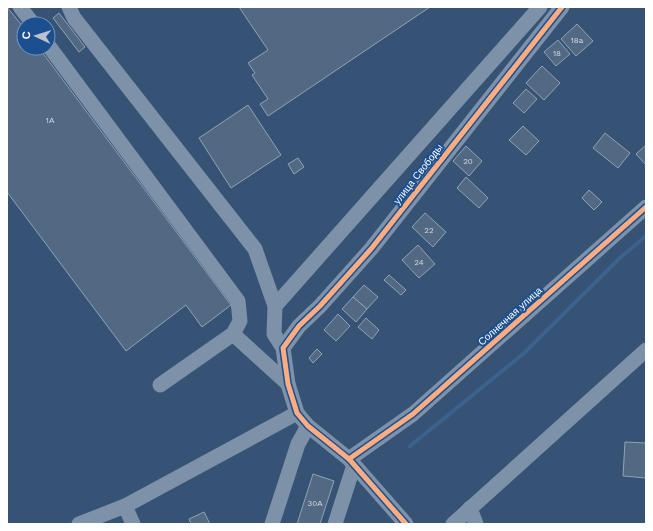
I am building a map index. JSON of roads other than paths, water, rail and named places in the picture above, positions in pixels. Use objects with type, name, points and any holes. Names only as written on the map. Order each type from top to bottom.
[{"type":"street","points":[[20,7],[26,16]]},
{"type":"street","points":[[70,7],[79,24],[255,249],[275,306],[274,334],[283,348],[288,384],[297,413],[308,426],[352,462],[406,524]]},
{"type":"street","points":[[275,306],[540,7]]},
{"type":"street","name":"улица Свободы","points":[[283,348],[299,326],[320,306],[371,249],[562,7]]},
{"type":"street","points":[[56,56],[238,301],[240,321],[233,334],[160,385]]},
{"type":"street","name":"Солнечная улица","points":[[352,462],[383,436],[413,414],[646,207]]},
{"type":"street","points":[[233,334],[288,384]]},
{"type":"street","points":[[453,524],[646,350]]},
{"type":"street","points":[[79,524],[125,506],[297,413]]},
{"type":"street","points":[[272,524],[298,444],[308,426]]},
{"type":"street","points":[[335,524],[352,462]]},
{"type":"street","points":[[125,506],[133,524]]},
{"type":"street","points":[[470,508],[476,524]]},
{"type":"waterway","points":[[410,446],[523,354],[621,257],[646,236]]}]
